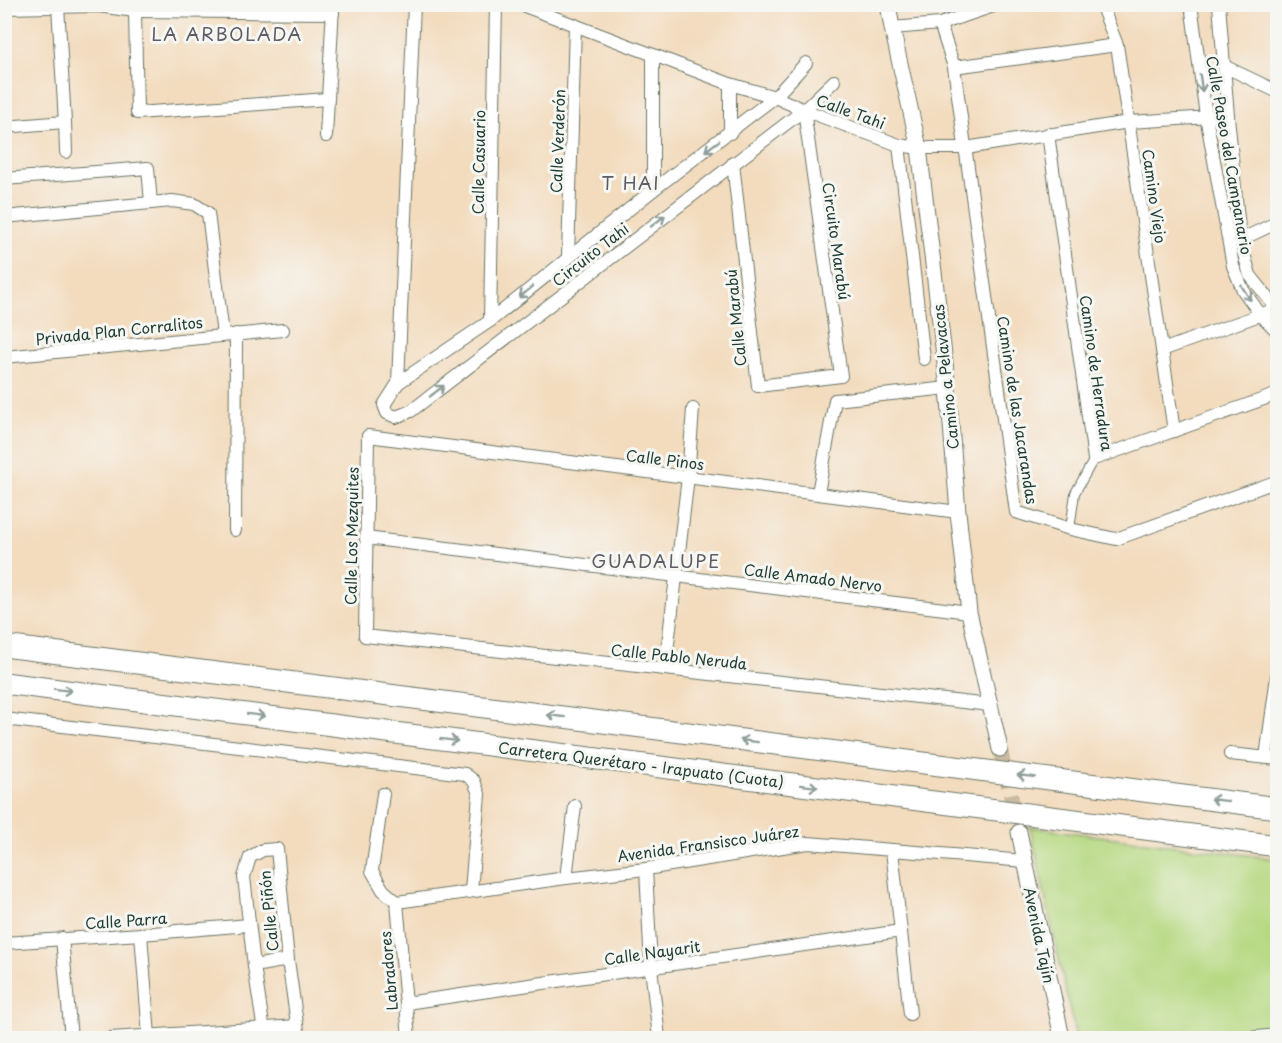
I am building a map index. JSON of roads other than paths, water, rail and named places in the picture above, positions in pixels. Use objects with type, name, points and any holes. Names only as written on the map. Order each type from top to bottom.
[{"type":"highway","points":[[4,646],[1278,808]]},
{"type":"highway","name":"Carretera Querétaro - Irapuato (Cuota)","points":[[4,683],[1278,846]]},
{"type":"street","name":"Circuito Tahi","points":[[398,383],[414,4]]},
{"type":"street","name":"Calle Casuario","points":[[490,321],[496,4]]},
{"type":"street","points":[[519,4],[730,84],[775,97]]},
{"type":"street","name":"Camino a Pelavacas","points":[[888,4],[919,148],[948,388],[969,612],[1000,749]]},
{"type":"street","points":[[892,28],[940,24],[999,4]]},
{"type":"street","name":"Camino Viejo","points":[[1101,4],[1117,45],[1174,431]]},
{"type":"street","name":"Calle Paseo del Campanario","points":[[1191,4],[1206,116],[1233,266],[1243,290],[1260,314],[1278,332]]},
{"type":"street","name":"Calle Paseo del Campanario","points":[[1219,4],[1240,240],[1250,275],[1277,309]]},
{"type":"street","points":[[58,6],[66,152]]},
{"type":"street","points":[[4,8],[98,6],[135,11],[333,9],[326,136]]},
{"type":"street","points":[[135,11],[137,113],[327,99]]},
{"type":"street","name":"Camino de las Jacarandas","points":[[940,24],[954,67],[1016,512],[1070,529],[1116,539],[1278,481]]},
{"type":"street","name":"Calle Verderón","points":[[568,257],[575,25]]},
{"type":"street","points":[[954,67],[1117,45]]},
{"type":"street","points":[[653,55],[653,190]]},
{"type":"street","name":"Circuito Tahi","points":[[806,63],[775,97],[730,133],[653,190],[490,321],[398,383],[384,405],[387,413],[396,417],[411,411],[804,110],[834,81]]},
{"type":"street","points":[[1224,66],[1278,92]]},
{"type":"street","points":[[730,84],[730,133]]},
{"type":"street","name":"Calle Tahi","points":[[775,97],[899,145],[919,148]]},
{"type":"street","name":"Circuito Marabú","points":[[804,110],[841,376]]},
{"type":"street","points":[[919,148],[966,148],[1129,122],[1228,116]]},
{"type":"street","points":[[4,127],[65,123]]},
{"type":"street","name":"Camino de Herradura","points":[[1048,134],[1094,459],[1278,394]]},
{"type":"street","points":[[899,145],[924,359]]},
{"type":"street","name":"Calle Marabú","points":[[733,163],[758,386],[841,376]]},
{"type":"street","points":[[4,179],[148,168],[151,203]]},
{"type":"street","points":[[4,217],[172,201],[194,204],[208,213],[230,334],[235,530]]},
{"type":"street","points":[[1240,240],[1278,222]]},
{"type":"street","points":[[1162,350],[1277,309]]},
{"type":"street","name":"Privada Plan Corralitos","points":[[4,357],[283,330]]},
{"type":"street","points":[[818,493],[836,400],[948,388]]},
{"type":"street","points":[[665,669],[688,477],[693,409]]},
{"type":"street","name":"Calle Pinos","points":[[368,436],[958,512]]},
{"type":"street","name":"Calle Los Mezquites","points":[[365,636],[368,436]]},
{"type":"street","points":[[1070,529],[1075,493],[1094,459]]},
{"type":"street","name":"Calle Amado Nervo","points":[[366,538],[969,612]]},
{"type":"street","name":"Calle Pablo Neruda","points":[[365,636],[990,705]]},
{"type":"street","points":[[1230,754],[1272,758],[1278,669]]},
{"type":"street","points":[[4,719],[465,774],[474,781],[479,795],[471,891]]},
{"type":"street","points":[[383,794],[372,871],[383,890],[397,902]]},
{"type":"street","points":[[566,878],[575,806]]},
{"type":"street","name":"Avenida Tajín","points":[[1019,832],[1062,1038]]},
{"type":"street","name":"Avenida Fransisco Juárez","points":[[397,902],[646,869],[808,843],[1024,861]]},
{"type":"street","name":"Calle Piñón","points":[[264,1033],[244,877],[250,857],[262,850],[277,849],[298,1032]]},
{"type":"street","points":[[892,850],[910,1014]]},
{"type":"street","points":[[646,869],[651,967],[659,1038]]},
{"type":"street","name":"Labradores","points":[[397,902],[409,1038]]},
{"type":"street","name":"Calle Parra","points":[[4,943],[249,925]]},
{"type":"street","name":"Calle Nayarit","points":[[406,1003],[901,931]]},
{"type":"street","points":[[141,934],[149,1036]]},
{"type":"street","points":[[62,938],[71,1038]]},
{"type":"street","points":[[254,966],[288,960]]},
{"type":"street","points":[[111,1038],[298,1032]]},
{"type":"street","points":[[1247,1038],[1268,1036],[1276,1038]]},
{"type":"tunnel","points":[[1000,749],[1016,819]]},
{"type":"district","name":"LA ARBOLADA","points":[[227,33]]},
{"type":"district","name":"T HAI","points":[[631,182]]},
{"type":"district","name":"GUADALUPE","points":[[656,560]]}]
